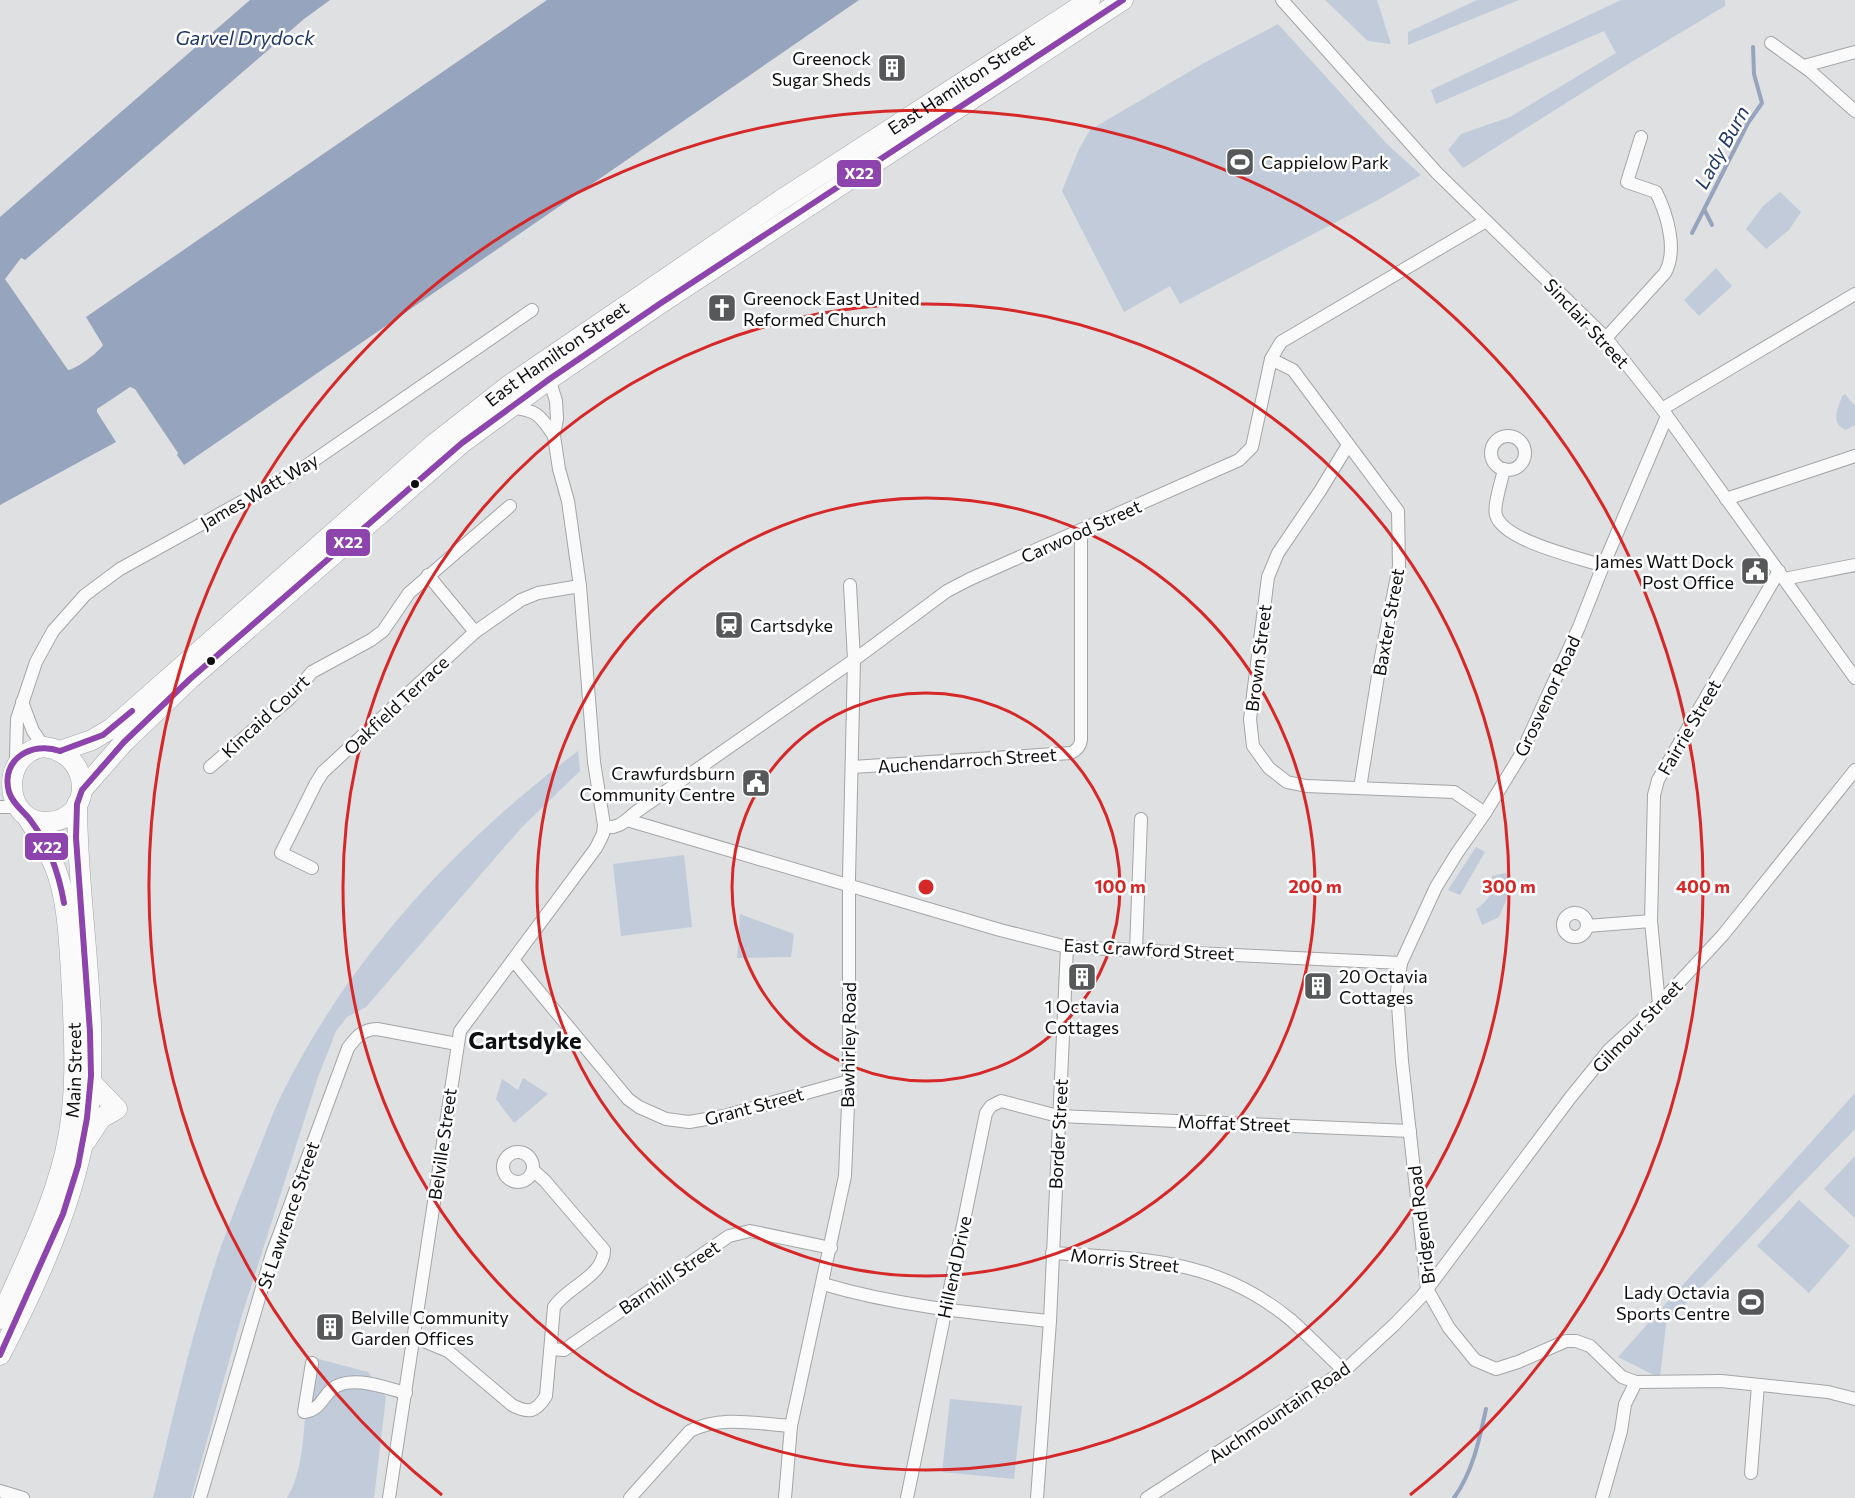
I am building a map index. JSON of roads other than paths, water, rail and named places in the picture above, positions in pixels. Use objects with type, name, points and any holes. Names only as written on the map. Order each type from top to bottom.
[{"type":"highway","name":"East Hamilton Street","points":[[970,89],[1090,0]]},
{"type":"highway","name":"East Hamilton Street","points":[[80,797],[124,742],[190,679],[445,456],[510,408],[546,371],[782,200],[1123,0]]},
{"type":"highway","name":"East Hamilton Street","points":[[52,749],[92,740],[112,728],[434,444],[508,386],[546,371]]},
{"type":"highway","points":[[52,749],[69,757],[78,768],[80,797],[68,814],[55,820],[41,821],[15,810],[3,785],[16,757],[27,750],[52,749]]},
{"type":"highway","name":"Main Street","points":[[0,1355],[24,1306],[63,1214],[83,1144],[90,1081],[90,1032],[76,838],[80,797]]},
{"type":"highway","name":"Main Street","points":[[0,1319],[52,1198],[67,1142],[74,1085],[73,1016],[63,895],[51,858],[15,810]]},
{"type":"highway","points":[[83,1144],[101,1118],[117,1109],[90,1081]]},
{"type":"street","name":"Sinclair Street","points":[[1282,0],[1437,173],[1606,338],[1665,413],[1855,678]]},
{"type":"street","points":[[1771,43],[1804,66],[1855,111]]},
{"type":"street","points":[[1804,66],[1855,52]]},
{"type":"street","points":[[1606,338],[1670,265],[1669,233],[1662,204],[1656,192],[1627,182],[1641,137]]},
{"type":"street","name":"Carwood Street","points":[[627,820],[959,584],[1232,465],[1246,455],[1252,447],[1271,359],[1281,342],[1486,221]]},
{"type":"street","points":[[1665,413],[1855,294]]},
{"type":"street","name":"James Watt Way","points":[[16,757],[17,720],[36,662],[53,631],[74,605],[104,580],[303,468],[532,310]]},
{"type":"street","name":"Baxter Street","points":[[1271,359],[1293,370],[1398,511],[1400,566],[1381,657],[1360,788]]},
{"type":"street","points":[[546,371],[556,401],[557,418],[554,436],[559,469],[568,501],[580,586],[594,762],[603,831],[627,820]]},
{"type":"street","points":[[510,408],[533,412],[542,418],[554,436]]},
{"type":"street","name":"Grosvenor Road","points":[[1401,963],[1436,887],[1520,756],[1579,627],[1665,413]]},
{"type":"street","name":"Brown Street","points":[[1348,445],[1278,553],[1268,577],[1250,719],[1253,746],[1269,768],[1287,782],[1306,786],[1454,792],[1485,813]]},
{"type":"street","points":[[1726,499],[1855,456]]},
{"type":"street","points":[[1504,469],[1495,513],[1500,523],[1509,532],[1603,566]]},
{"type":"street","name":"Kincaid Court","points":[[210,767],[290,699],[312,672],[383,631],[409,593],[510,506]]},
{"type":"street","name":"Auchendarroch Street","points":[[852,767],[1071,753],[1077,750],[1081,740],[1081,531]]},
{"type":"street","points":[[1781,575],[1855,565]]},
{"type":"street","points":[[429,575],[475,632]]},
{"type":"street","name":"Fairrie Street","points":[[1659,1004],[1651,921],[1654,795],[1658,780],[1781,575]]},
{"type":"street","name":"Bawhirley Road","points":[[784,1498],[791,1426],[845,1176],[849,1081],[849,887],[854,660],[850,585]]},
{"type":"street","name":"Oakfield Terrace","points":[[312,868],[280,853],[323,772],[475,632],[521,600],[538,593],[580,586]]},
{"type":"street","points":[[22,702],[33,731],[52,749]]},
{"type":"street","name":"Gilmour Street","points":[[1427,1289],[1570,1098],[1609,1050],[1659,1004],[1723,935],[1855,770]]},
{"type":"street","points":[[1136,950],[1141,819]]},
{"type":"street","name":"East Crawford Street","points":[[627,820],[849,887],[1067,947],[1401,963]]},
{"type":"street","name":"Belville Street","points":[[389,1498],[460,1031],[596,848],[603,831]]},
{"type":"street","points":[[1587,926],[1651,921]]},
{"type":"street","name":"Border Street","points":[[1050,1321],[1067,947]]},
{"type":"street","name":"Grant Street","points":[[513,960],[628,1099],[639,1107],[666,1119],[689,1122],[724,1116],[849,1081]]},
{"type":"street","name":"Bridgend Road","points":[[1401,963],[1397,991],[1427,1289],[1449,1328],[1475,1360],[1496,1368],[1518,1362],[1566,1341],[1576,1341],[1590,1346],[1622,1377],[1636,1382]]},
{"type":"street","name":"St Lawrence Street","points":[[200,1498],[272,1254],[348,1048],[359,1035],[371,1029],[457,1044]]},
{"type":"street","name":"Hillend Drive","points":[[907,1498],[986,1113],[991,1106],[1001,1101],[1058,1116]]},
{"type":"street","name":"Moffat Street","points":[[1058,1116],[1410,1131]]},
{"type":"street","points":[[414,1337],[448,1351],[521,1410],[532,1410],[540,1406],[546,1396],[555,1307],[559,1300],[599,1267],[604,1259],[604,1250],[545,1181],[532,1170]]},
{"type":"street","name":"Barnhill Street","points":[[551,1349],[564,1350],[729,1236],[750,1231],[831,1248]]},
{"type":"street","name":"Morris Street","points":[[1052,1253],[1150,1259],[1196,1269],[1230,1282],[1260,1298],[1290,1320],[1344,1371]]},
{"type":"street","points":[[823,1284],[856,1294],[945,1310],[1050,1321],[1036,1498]]},
{"type":"street","name":"Auchmountain Road","points":[[1147,1498],[1344,1371],[1394,1325],[1427,1289]]},
{"type":"street","points":[[312,1363],[304,1412],[313,1411],[333,1389],[346,1382],[406,1393]]},
{"type":"street","points":[[1602,1498],[1621,1431],[1625,1404],[1636,1382],[1721,1381],[1828,1392],[1855,1399]]},
{"type":"street","points":[[1751,1473],[1758,1385]]},
{"type":"street","points":[[630,1498],[690,1431],[703,1425],[723,1421],[791,1426]]},
{"type":"street","points":[[0,1491],[23,1498]]},
{"type":"water","name":"Garvel Drydock","points":[[250,0],[330,0],[304,19],[25,260],[21,258],[5,279],[68,370],[87,360],[103,345],[86,317],[547,0],[859,0],[184,465],[135,389],[130,387],[97,409],[116,442],[0,505],[0,217]]},
{"type":"waterway","name":"Lady Burn","points":[[1692,233],[1748,123],[1762,103],[1754,74],[1753,47]]},
{"type":"waterway","name":"Lady Burn","points":[[1705,211],[1712,225]]},
{"type":"waterway","points":[[1454,1498],[1471,1466],[1486,1409]]},
{"type":"place","name":"Greenock Sugar Sheds","points":[[892,68]]},
{"type":"place","name":"Cappielow Park","points":[[1240,162]]},
{"type":"place","name":"Greenock East United Reformed Church","points":[[722,308]]},
{"type":"place","name":"James Watt Dock Post Office","points":[[1755,571]]},
{"type":"place","name":"Cartsdyke","points":[[729,625]]},
{"type":"place","name":"Crawfurdsburn Community Centre","points":[[756,783]]},
{"type":"place","name":"1 Octavia Cottages","points":[[1082,977]]},
{"type":"place","name":"20 Octavia Cottages","points":[[1318,986]]},
{"type":"place","name":"Lady Octavia Sports Centre","points":[[1751,1302]]},
{"type":"place","name":"Belville Community Garden Offices","points":[[330,1327]]},
{"type":"district","name":"Cartsdyke","points":[[525,1039]]}]
